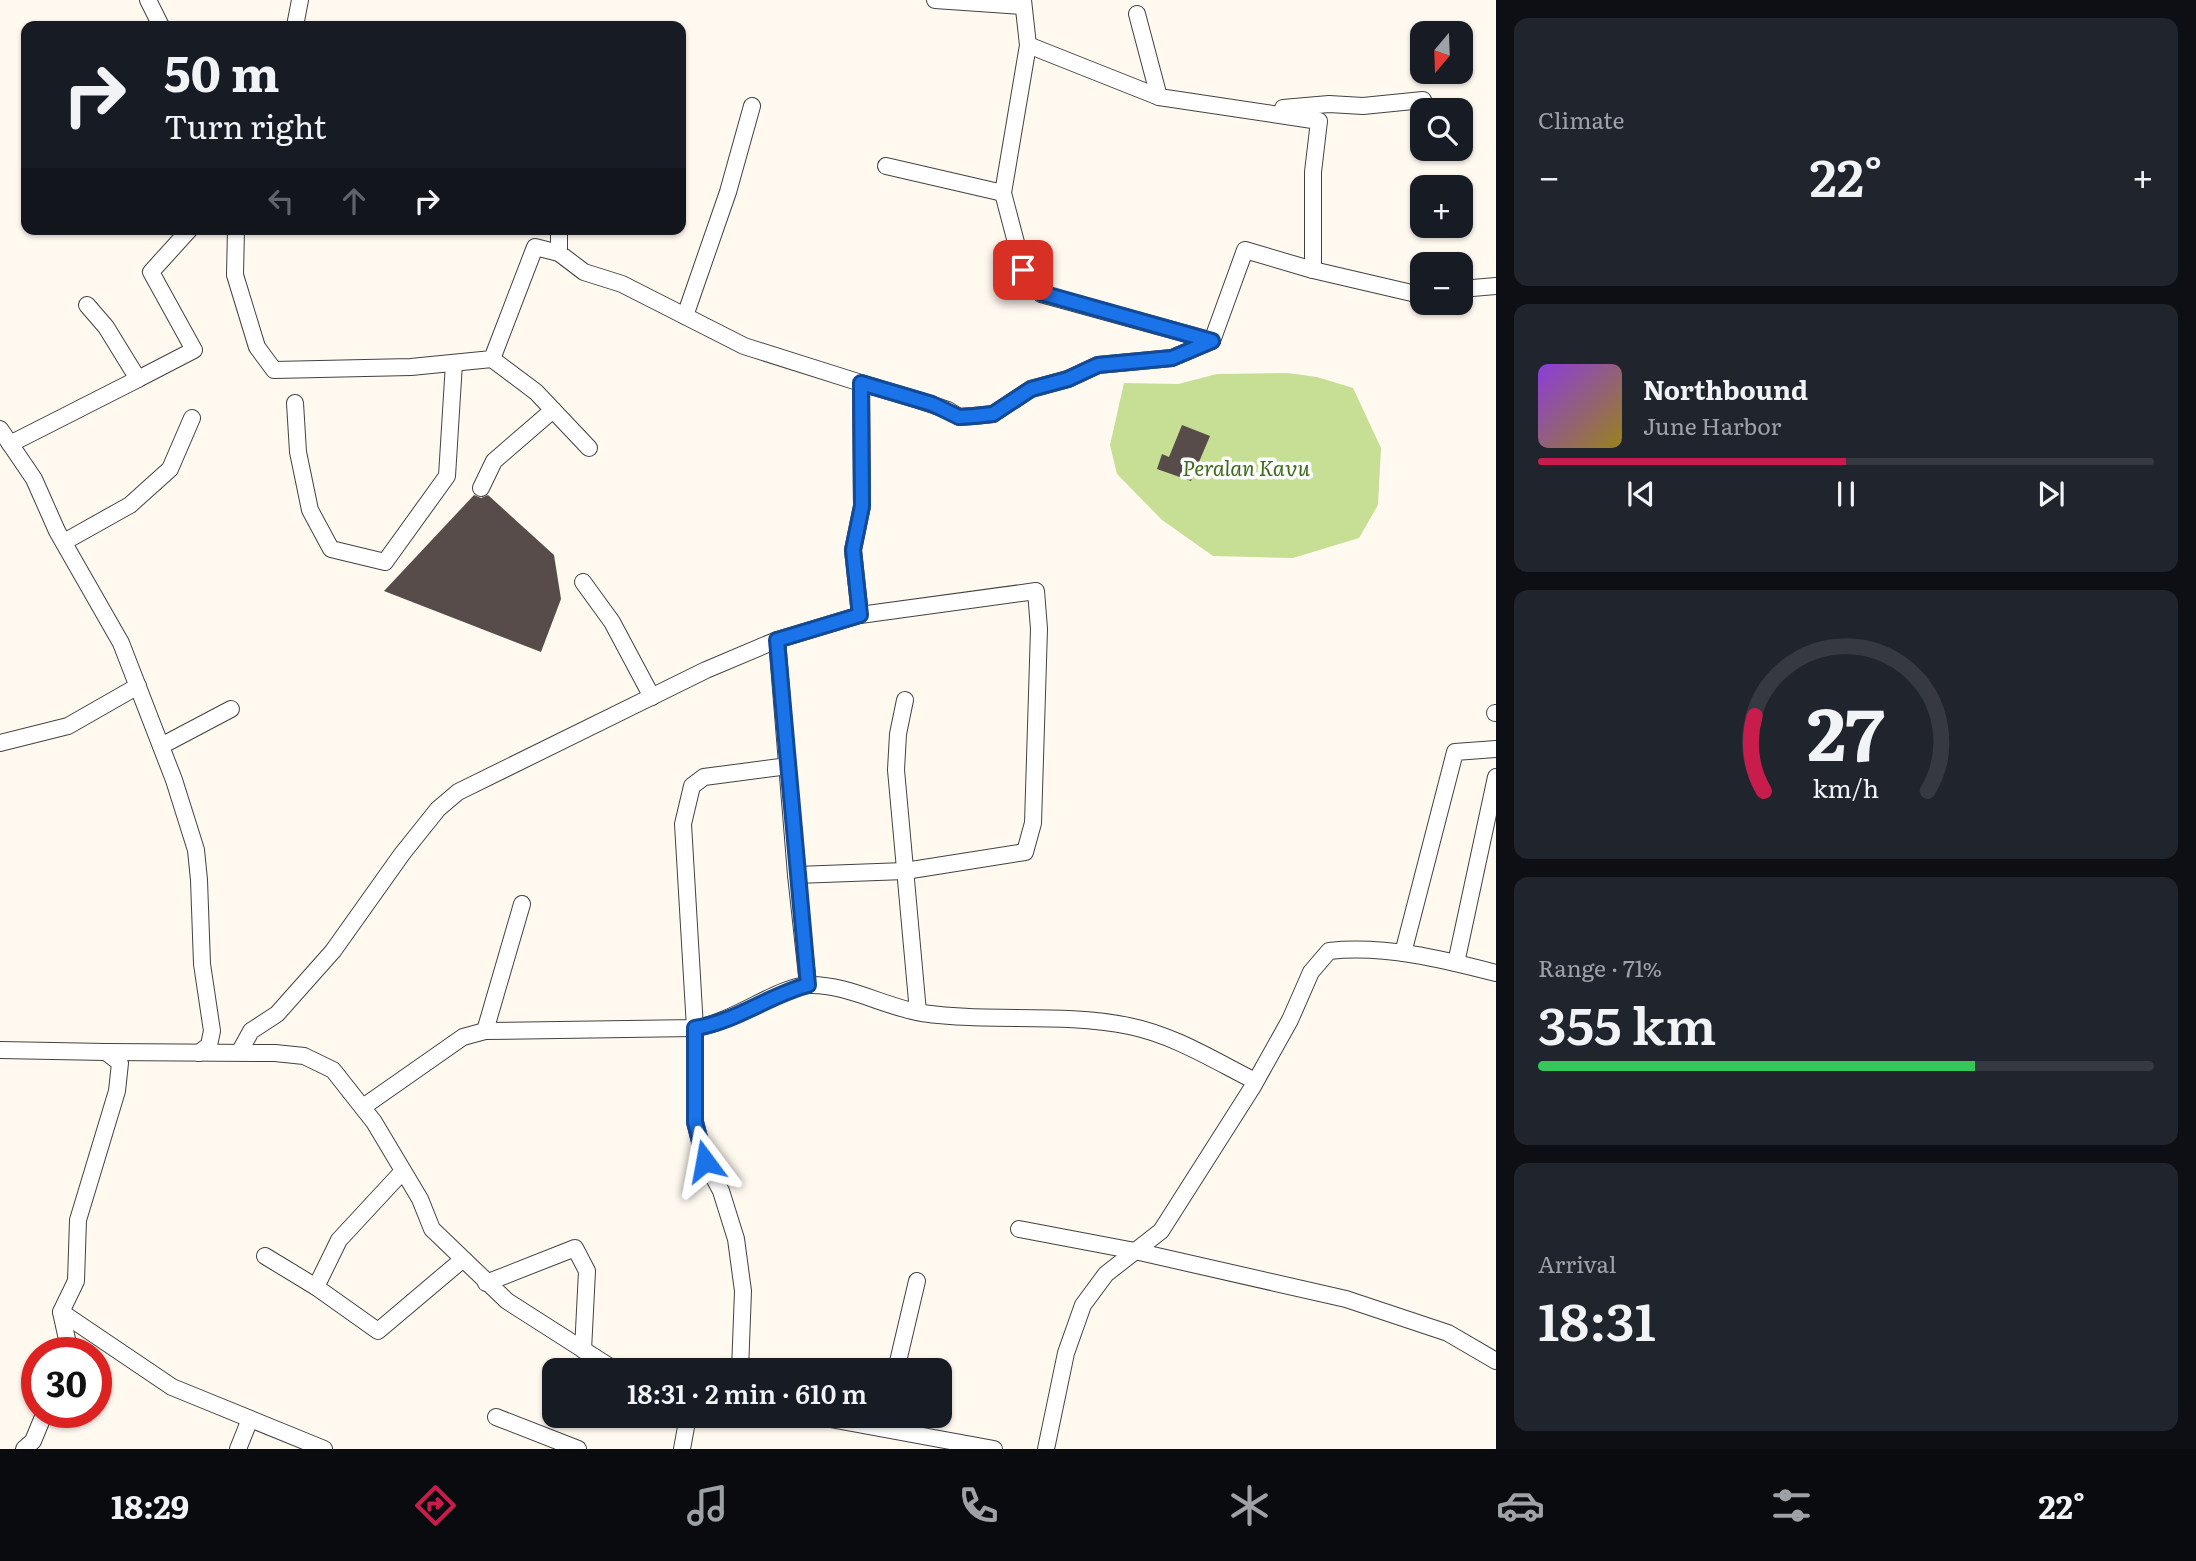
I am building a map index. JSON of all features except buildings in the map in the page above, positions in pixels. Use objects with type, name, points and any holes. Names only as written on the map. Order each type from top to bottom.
[{"type":"street","points":[[148,0],[158,21]]},
{"type":"street","points":[[296,21],[300,0]]},
{"type":"street","points":[[935,0],[1023,3],[1028,45],[1003,193],[1023,270],[1041,293],[1212,341]]},
{"type":"street","points":[[1137,14],[1159,97]]},
{"type":"street","points":[[1028,45],[1159,97],[1263,110],[1319,121],[1313,172],[1313,270]]},
{"type":"street","points":[[1263,110],[1410,101]]},
{"type":"street","points":[[685,316],[728,192],[752,106]]},
{"type":"street","points":[[886,166],[1003,193]]},
{"type":"street","points":[[10,444],[194,350],[151,272],[185,235]]},
{"type":"street","points":[[236,235],[235,275],[257,347],[274,370],[411,367],[492,359],[536,392],[589,448]]},
{"type":"street","points":[[559,235],[559,253]]},
{"type":"street","points":[[492,359],[535,247],[559,253],[584,272],[622,284],[744,346],[932,404],[959,417],[993,414],[1031,389],[1068,379],[1098,365],[1172,358],[1212,341],[1245,250],[1313,270],[1410,293]]},
{"type":"street","points":[[1473,288],[1496,286]]},
{"type":"street","points":[[87,305],[106,327],[138,379]]},
{"type":"street","points":[[295,403],[298,452],[310,510],[331,549],[385,562],[447,475],[454,363]]},
{"type":"street","points":[[860,615],[853,550],[862,506],[861,383]]},
{"type":"street","points":[[481,488],[494,461],[553,410]]},
{"type":"street","points":[[64,542],[130,505],[170,469],[192,418]]},
{"type":"street","points":[[0,429],[34,479],[64,542],[121,643],[161,746],[196,850],[202,964],[212,1031],[209,1045],[200,1053]]},
{"type":"street","points":[[583,582],[612,622],[652,697]]},
{"type":"street","points":[[240,1051],[251,1031],[277,1014],[333,951],[402,854],[438,809],[458,792],[652,697],[777,640],[860,615],[1036,591],[1039,629],[1033,822],[1026,852],[905,871],[796,875]]},
{"type":"street","points":[[777,640],[796,875],[808,985]]},
{"type":"street","points":[[0,743],[68,726],[138,686]]},
{"type":"street","points":[[905,700],[898,734],[896,770],[918,1012]]},
{"type":"street","points":[[161,746],[231,709]]},
{"type":"street","points":[[1403,953],[1455,752],[1496,749]]},
{"type":"street","points":[[740,1358],[743,1291],[736,1239],[721,1191],[705,1161],[695,1122],[695,1028],[682,824],[692,786],[705,777],[788,766]]},
{"type":"street","points":[[1456,963],[1496,777]]},
{"type":"street","points":[[485,1031],[522,904]]},
{"type":"street","points":[[1046,1449],[1066,1353],[1083,1305],[1106,1274],[1161,1231],[1255,1081],[1290,1020],[1311,972],[1329,951],[1352,948],[1403,953],[1496,973]]},
{"type":"street","points":[[363,1107],[463,1037],[485,1031],[712,1026],[790,989],[808,985],[835,989],[918,1012],[993,1018],[1059,1018],[1128,1026],[1158,1034],[1255,1081]]},
{"type":"street","points":[[0,1050],[200,1053],[240,1051],[304,1056],[333,1070],[363,1107],[403,1171],[420,1199],[432,1229],[508,1301],[596,1358]]},
{"type":"street","points":[[66,1337],[61,1312],[76,1281],[78,1220],[117,1091],[120,1062],[106,1052]]},
{"type":"street","points":[[316,1287],[339,1240],[403,1171]]},
{"type":"street","points":[[1019,1229],[1135,1251],[1346,1299],[1448,1333],[1496,1361]]},
{"type":"street","points":[[486,1283],[575,1248],[587,1271],[583,1350]]},
{"type":"street","points":[[265,1256],[316,1287],[378,1331],[462,1260]]},
{"type":"street","points":[[899,1358],[917,1281]]},
{"type":"street","points":[[61,1312],[172,1387],[324,1449]]},
{"type":"street","points":[[496,1417],[578,1449]]},
{"type":"street","points":[[238,1449],[250,1419]]},
{"type":"street","points":[[24,1449],[33,1441],[38,1428]]},
{"type":"street","points":[[682,1449],[686,1428]]},
{"type":"street","points":[[894,1428],[966,1446],[994,1449]]},
{"type":"street","points":[[899,1449],[902,1432]]},
{"type":"green space","name":"Peralan Kavu","points":[[1288,373],[1317,377],[1353,388],[1381,448],[1378,505],[1359,538],[1293,558],[1213,556],[1162,520],[1117,474],[1110,445],[1124,383],[1178,384],[1217,374]]},
{"type":"route","points":[[705,1161],[695,1122],[695,1028],[712,1026],[790,989],[808,985],[796,875],[777,640],[860,615],[853,550],[862,506],[861,383],[932,404],[959,417],[993,414],[1031,389],[1045,383],[1068,379],[1098,365],[1172,358],[1212,341],[1041,293],[1023,270]]}]
